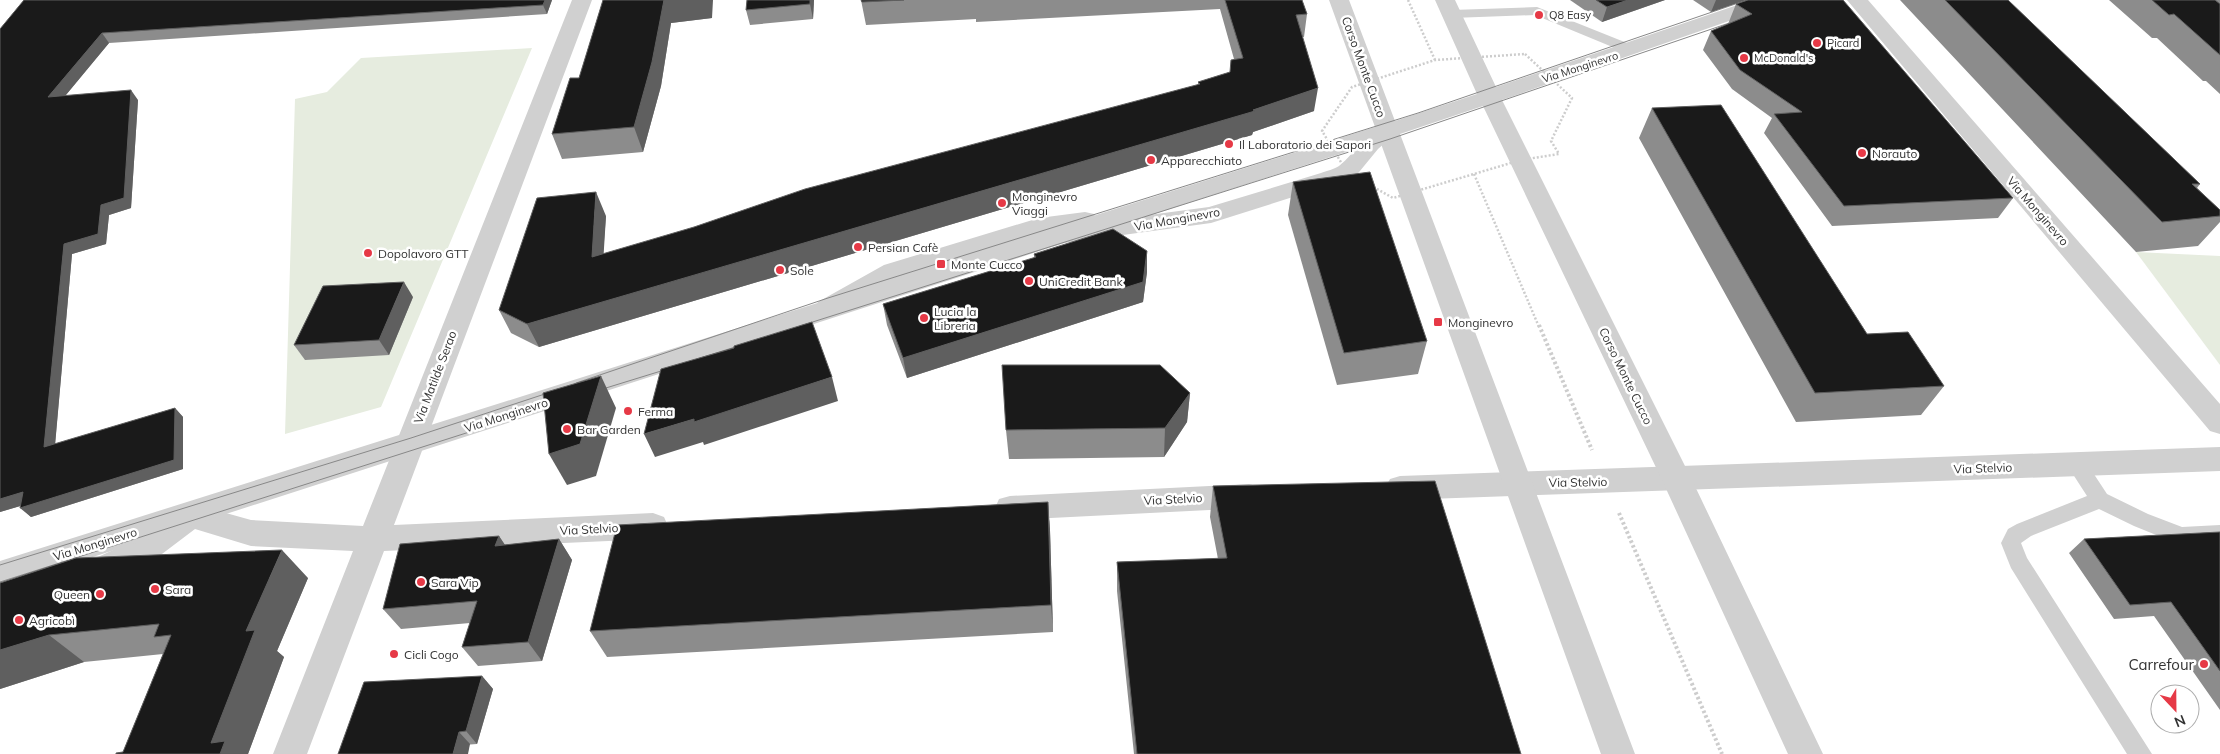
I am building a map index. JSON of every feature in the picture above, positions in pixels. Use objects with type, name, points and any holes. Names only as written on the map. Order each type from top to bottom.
[{"type":"street","name":"Via Matilde Serao","points":[[290,754],[582,0]]},
{"type":"street","name":"Corso Monte Cucco","points":[[1339,0],[1370,81],[1409,194],[1618,754]]},
{"type":"street","name":"Via Monginevro","points":[[9,586],[112,567],[152,544],[190,514],[408,446],[1387,131],[1632,50],[1771,0]]},
{"type":"street","name":"Via Monginevro","points":[[1857,0],[2220,423]]},
{"type":"street","name":"Corso Monte Cucco","points":[[1448,7],[1520,160],[1677,480],[1806,754]]},
{"type":"street","name":"Via Monginevro","points":[[1064,235],[1211,215],[1347,172],[1370,144],[1387,131]]},
{"type":"street","name":"Via Monginevro","points":[[821,313],[892,271],[1038,226],[1140,210]]},
{"type":"street","name":"Via Stelvio","points":[[1376,489],[1518,483],[1677,480],[2220,459]]},
{"type":"street","name":"Via Stelvio","points":[[980,509],[1278,494]]},
{"type":"street","name":"Via Stelvio","points":[[190,514],[251,533],[373,539],[683,524]]},
{"type":"lane","points":[[1448,7],[1537,11],[1632,50]]},
{"type":"lane","points":[[2077,465],[2100,500],[2141,520],[2181,536],[2220,534]]},
{"type":"lane","points":[[2100,500],[2024,530],[2015,535],[2011,544],[2018,562],[2140,754]]},
{"type":"path","points":[[1408,0],[1435,60]]},
{"type":"path","points":[[1525,54],[1572,98],[1551,141],[1559,154],[1520,160],[1394,198],[1347,172],[1322,131],[1352,87],[1435,60],[1525,54]]},
{"type":"shaded area","name":"Dopolavoro GTT","points":[[532,48],[381,407],[285,434],[295,99],[327,92],[361,58]]},
{"type":"shaded area","points":[[2136,252],[2220,256],[2220,365]]},
{"type":"building","points":[[24,0],[545,0],[543,5],[102,33],[48,97],[131,90],[124,198],[101,205],[98,234],[64,244],[44,447],[175,408],[174,460],[20,508],[23,492],[0,499],[0,29]]},
{"type":"building","points":[[603,0],[664,0],[652,62],[634,127],[552,134],[570,78],[579,78]]},
{"type":"building","points":[[747,0],[810,0],[810,4],[746,10]]},
{"type":"building","points":[[861,0],[904,0],[862,2]]},
{"type":"building","points":[[1225,0],[1302,0],[1307,14],[1296,15],[1318,88],[1253,110],[1255,111],[527,324],[499,310],[537,198],[596,192],[592,257],[694,227],[805,189],[1200,84],[1198,82],[1230,72],[1231,60],[1243,58]]},
{"type":"building","points":[[1596,0],[1628,0],[1607,7]]},
{"type":"building","points":[[1748,0],[1843,0],[2013,198],[1844,206],[1774,114],[1802,112],[1740,70],[1711,31],[1752,14],[1736,4]]},
{"type":"building","points":[[1945,0],[2008,0],[2200,184],[2192,184],[2220,210],[2220,216],[2162,222]]},
{"type":"building","points":[[2152,0],[2215,0],[2220,4],[2220,55],[2174,14],[2169,15]]},
{"type":"building","points":[[1721,105],[1867,334],[1908,332],[1944,386],[1815,393],[1652,108]]},
{"type":"building","points":[[1370,172],[1427,341],[1344,353],[1293,182]]},
{"type":"building","points":[[1113,229],[1147,251],[1143,282],[903,358],[883,304],[1036,257],[1034,254]]},
{"type":"building","points":[[404,282],[379,340],[294,345],[323,286]]},
{"type":"building","points":[[812,322],[832,377],[694,422],[694,419],[644,434],[661,369],[734,348],[734,346]]},
{"type":"building","points":[[1002,365],[1160,365],[1190,393],[1165,428],[1006,430]]},
{"type":"building","points":[[601,376],[580,444],[549,454],[543,393]]},
{"type":"building","points":[[1435,481],[1521,754],[1137,754],[1117,562],[1227,558],[1213,486]]},
{"type":"building","points":[[1048,502],[1051,605],[590,631],[617,525]]},
{"type":"building","name":"Carrefour","points":[[2220,532],[2220,671],[2171,602],[2130,605],[2084,539]]},
{"type":"building","points":[[499,536],[495,546],[559,539],[528,642],[462,647],[477,601],[383,609],[400,544]]},
{"type":"building","points":[[282,550],[246,631],[255,630],[211,743],[225,741],[220,754],[116,754],[123,752],[171,635],[154,637],[159,624],[49,635],[0,650],[0,583],[76,558]]},
{"type":"building","points":[[482,676],[466,731],[459,732],[453,754],[338,754],[364,682]]},
{"type":"tram line","points":[[576,383],[828,298],[1418,113],[1747,0]]},
{"type":"tram line","points":[[800,326],[1390,139],[1741,19]]},
{"type":"tram line","points":[[700,358],[748,343]]},
{"type":"tram line","points":[[593,392],[674,367]]},
{"type":"tram line","points":[[0,565],[411,438],[557,390]]},
{"type":"tram line","points":[[0,582],[557,404]]},
{"type":"place","name":"Q8 Easy","points":[[1539,15]]},
{"type":"place","name":"Picard","points":[[1817,43]]},
{"type":"place","name":"McDonald's","points":[[1744,58]]},
{"type":"place","name":"Il Laboratorio dei Sapori","points":[[1229,144]]},
{"type":"place","name":"Norauto","points":[[1862,153]]},
{"type":"place","name":"Apparecchiato","points":[[1151,160]]},
{"type":"place","name":"Monginevro Viaggi","points":[[1002,203]]},
{"type":"place","name":"Persian Cafè","points":[[858,247]]},
{"type":"place","name":"Dopolavoro GTT","points":[[368,253]]},
{"type":"place","name":"Monte Cucco","points":[[941,264]]},
{"type":"place","name":"Sole","points":[[780,270]]},
{"type":"place","name":"UniCredit Bank","points":[[1029,281]]},
{"type":"place","name":"Lucia la Libreria","points":[[924,318]]},
{"type":"place","name":"Monginevro","points":[[1438,322]]},
{"type":"place","name":"Ferma","points":[[628,411]]},
{"type":"place","name":"Bar Garden","points":[[567,429]]},
{"type":"place","name":"Sara Vip","points":[[421,582]]},
{"type":"place","name":"Sara","points":[[155,589]]},
{"type":"place","name":"Queen","points":[[100,594]]},
{"type":"place","name":"Agricobì","points":[[19,620]]},
{"type":"place","name":"Cicli Cogo","points":[[394,654]]},
{"type":"place","name":"Carrefour","points":[[2204,664]]}]
